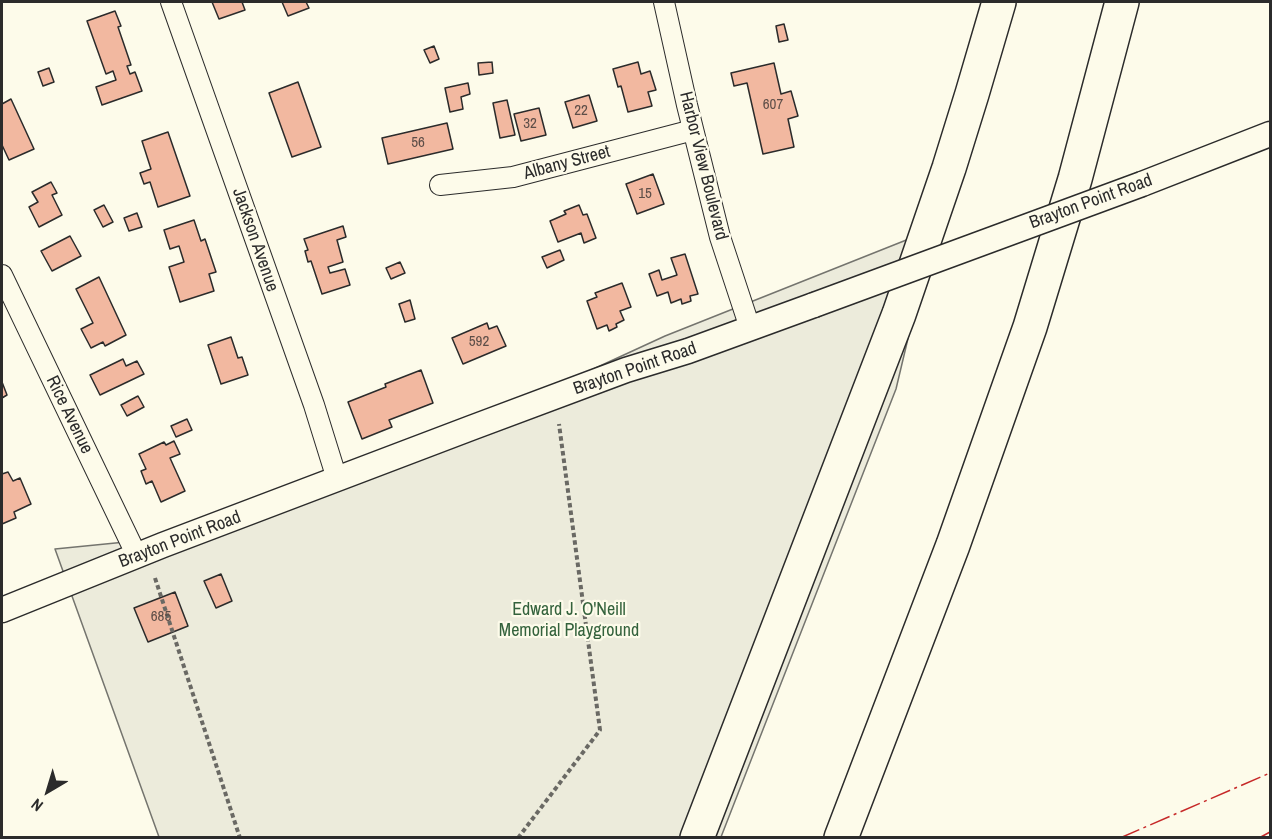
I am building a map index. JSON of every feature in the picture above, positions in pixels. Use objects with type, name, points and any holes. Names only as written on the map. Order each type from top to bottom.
[{"type":"highway","points":[[698,837],[899,314],[949,168],[999,2]]},
{"type":"highway","points":[[841,837],[953,545],[1030,327],[1075,180],[1122,2]]},
{"type":"street","name":"Jackson Avenue","points":[[171,2],[314,405],[337,479]]},
{"type":"street","name":"Harbor View Boulevard","points":[[664,2],[720,237],[750,328]]},
{"type":"street","name":"Albany Street","points":[[440,185],[513,177],[693,130]]},
{"type":"street","name":"Brayton Point Road","points":[[2,610],[337,479],[616,374],[688,351],[814,305],[1142,184],[1270,134]]},
{"type":"street","name":"Rice Avenue","points":[[2,275],[7,299],[137,556]]},
{"type":"path","points":[[518,837],[600,730],[559,424]]},
{"type":"path","points":[[155,578],[240,837]]},
{"type":"green space","name":"Edward J. O'Neill Memorial Playground","points":[[934,229],[896,389],[721,837],[159,837],[55,549],[206,534],[385,465],[665,336]]},
{"type":"building","points":[[212,2],[242,2],[245,10],[219,19]]},
{"type":"building","points":[[282,2],[306,2],[309,8],[288,16]]},
{"type":"building","points":[[115,11],[131,65],[127,66],[130,74],[135,72],[142,91],[102,105],[96,87],[116,80],[113,71],[106,74],[87,21]]},
{"type":"building","points":[[784,24],[788,40],[779,42],[776,26]]},
{"type":"building","points":[[434,46],[439,59],[430,63],[424,50]]},
{"type":"building","points":[[492,62],[493,73],[479,75],[478,63]]},
{"type":"building","points":[[638,62],[641,74],[650,71],[656,90],[648,92],[652,106],[628,112],[621,86],[618,87],[613,69]]},
{"type":"building","points":[[774,63],[781,94],[791,91],[798,116],[788,119],[794,147],[763,154],[747,83],[734,86],[731,73]]},
{"type":"building","points":[[49,68],[54,82],[43,86],[38,72]]},
{"type":"building","points":[[298,82],[321,147],[292,157],[269,93]]},
{"type":"building","points":[[468,83],[470,94],[461,97],[463,109],[450,112],[445,88]]},
{"type":"building","points":[[589,95],[597,121],[573,128],[565,102]]},
{"type":"building","points":[[11,99],[34,149],[9,160],[2,145],[2,104]]},
{"type":"building","points":[[507,100],[515,135],[500,138],[493,103]]},
{"type":"building","points":[[539,108],[546,135],[521,141],[514,114]]},
{"type":"building","points":[[447,123],[453,149],[388,164],[382,138]]},
{"type":"building","points":[[168,132],[190,196],[158,207],[150,182],[144,184],[140,173],[151,169],[142,141]]},
{"type":"building","points":[[653,174],[664,204],[637,214],[626,184]]},
{"type":"building","points":[[51,182],[57,193],[52,195],[62,215],[39,227],[29,207],[38,202],[32,192]]},
{"type":"building","points":[[104,205],[113,222],[103,227],[94,210]]},
{"type":"building","points":[[579,205],[583,215],[587,214],[596,238],[584,243],[581,233],[558,242],[550,221],[566,214],[564,211]]},
{"type":"building","points":[[137,213],[142,227],[129,231],[124,218]]},
{"type":"building","points":[[194,220],[201,241],[205,239],[216,272],[209,274],[214,291],[180,302],[169,267],[184,262],[179,246],[170,249],[164,230]]},
{"type":"building","points":[[343,226],[346,237],[337,240],[343,262],[328,267],[330,273],[345,269],[350,285],[322,294],[311,261],[308,262],[305,251],[308,250],[304,239]]},
{"type":"building","points":[[70,236],[81,256],[52,271],[41,251]]},
{"type":"building","points":[[560,250],[564,260],[547,268],[542,257]]},
{"type":"building","points":[[685,254],[698,294],[690,296],[691,301],[682,304],[681,299],[671,303],[668,292],[657,296],[649,274],[659,270],[662,280],[677,275],[671,258]]},
{"type":"building","points":[[400,262],[405,273],[391,279],[386,268]]},
{"type":"building","points":[[99,277],[126,335],[105,346],[103,342],[91,348],[81,329],[93,323],[76,289]]},
{"type":"building","points":[[622,283],[631,307],[620,311],[624,320],[609,331],[607,325],[597,329],[587,301],[597,297],[595,293]]},
{"type":"building","points":[[410,300],[415,319],[405,322],[399,304]]},
{"type":"building","points":[[487,323],[489,329],[497,326],[506,346],[463,364],[452,338]]},
{"type":"building","points":[[231,337],[238,358],[242,357],[248,375],[221,384],[208,345]]},
{"type":"building","points":[[123,359],[126,366],[137,361],[144,374],[100,395],[90,375]]},
{"type":"building","points":[[421,370],[433,403],[389,420],[392,427],[362,439],[348,402]]},
{"type":"building","points":[[2,382],[7,395],[2,398]]},
{"type":"building","points":[[138,396],[144,407],[127,416],[121,405]]},
{"type":"building","points":[[187,419],[192,430],[176,437],[171,426]]},
{"type":"building","points":[[174,441],[180,454],[170,458],[185,491],[161,502],[152,481],[146,484],[141,471],[146,469],[139,454],[164,442],[166,445]]},
{"type":"building","points":[[8,472],[13,481],[20,478],[31,504],[14,512],[16,518],[2,524],[2,474]]},
{"type":"building","points":[[221,574],[232,601],[216,608],[204,581]]},
{"type":"building","points":[[175,592],[188,626],[148,642],[134,608]]},
{"type":"power","points":[[1120,838],[1270,773]]},
{"type":"power","points":[[1259,838],[1270,832]]}]
